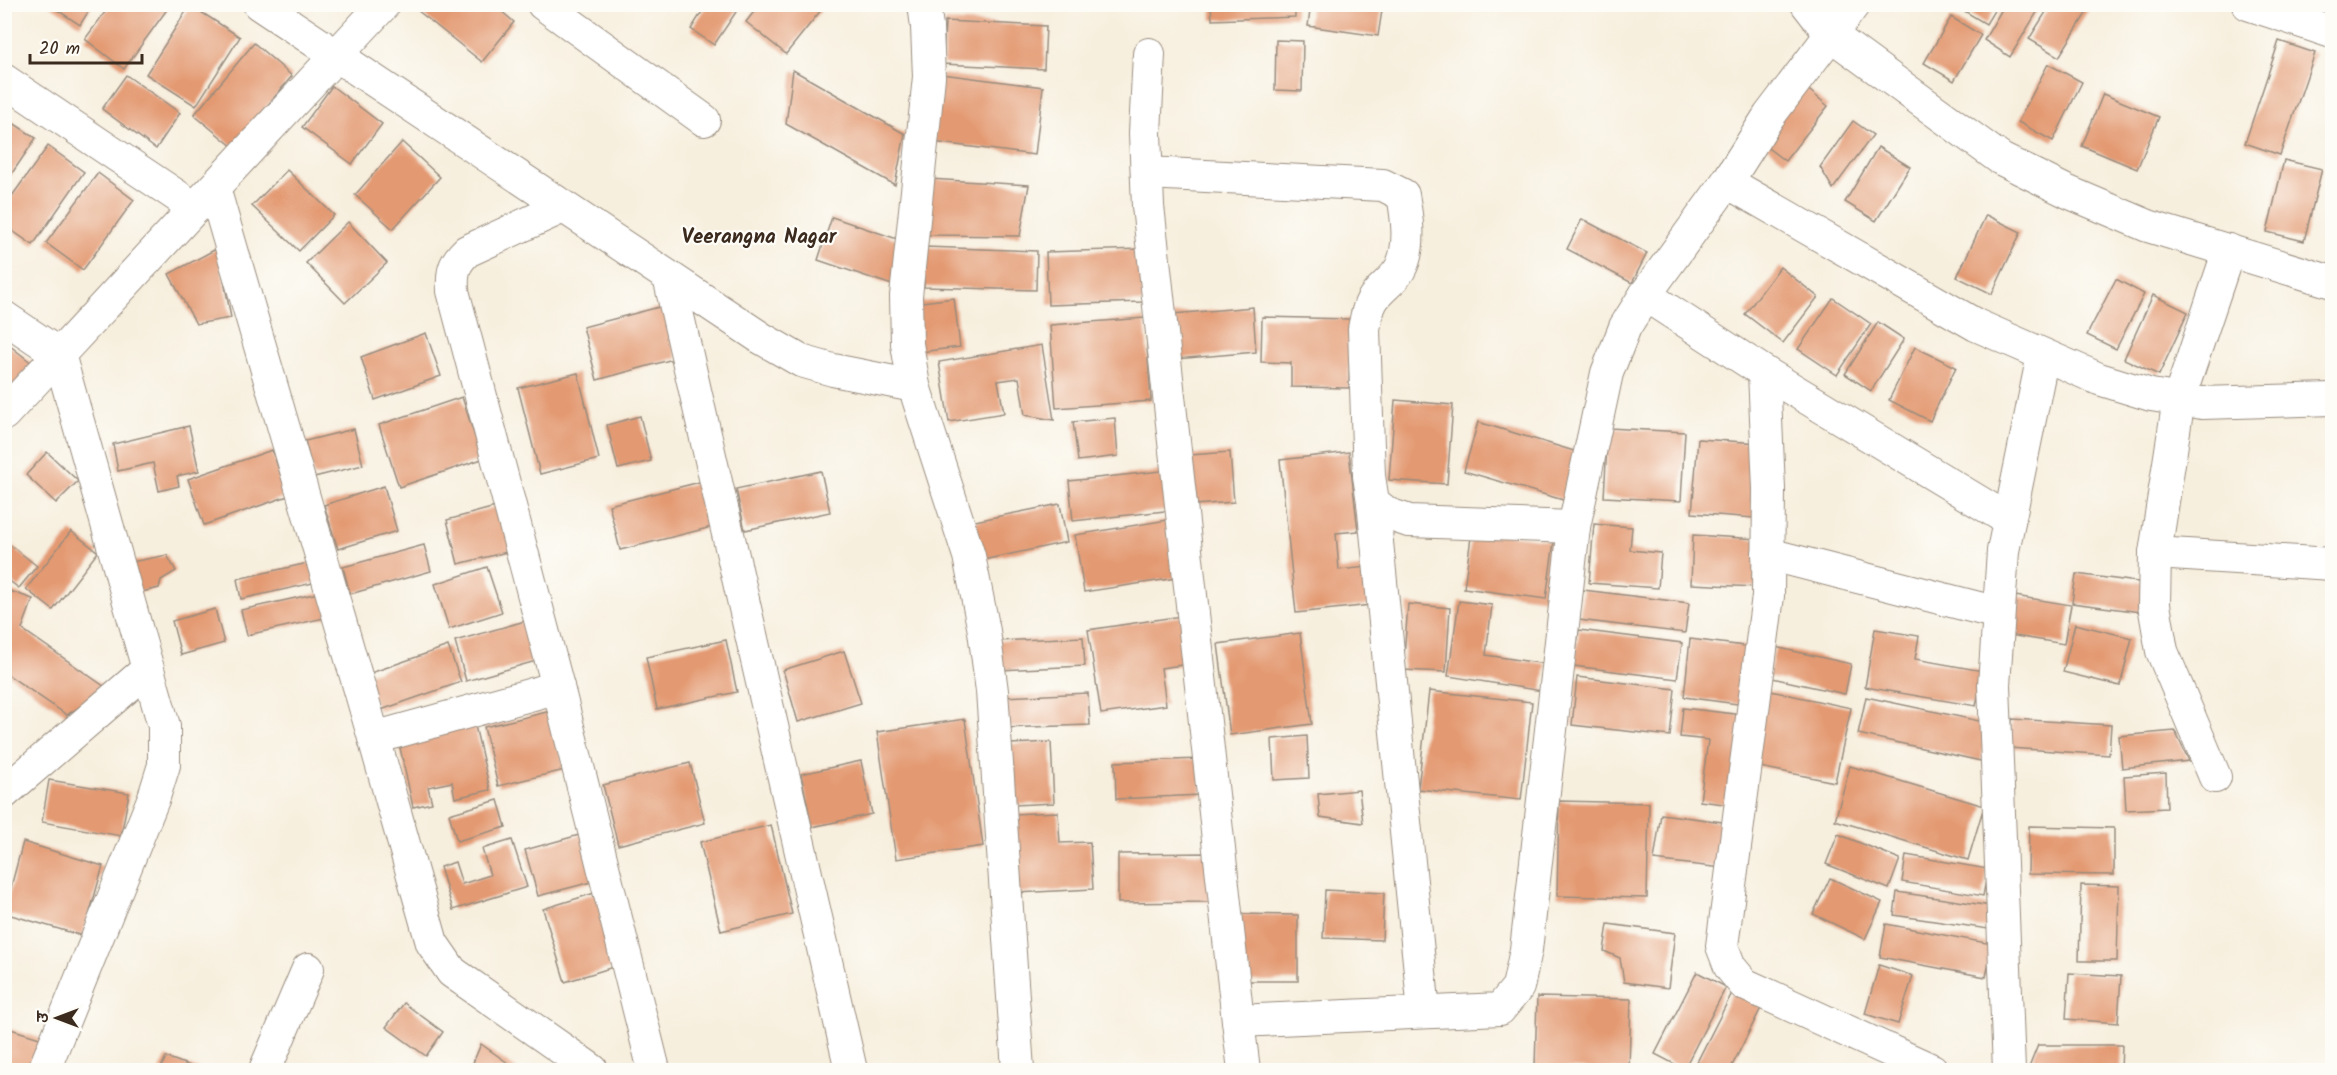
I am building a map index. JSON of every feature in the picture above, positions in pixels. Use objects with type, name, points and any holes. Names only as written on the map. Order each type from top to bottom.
[{"type":"street","points":[[259,4],[761,339],[801,361],[833,370],[914,386]]},
{"type":"street","points":[[4,414],[384,4]]},
{"type":"street","points":[[543,4],[704,120]]},
{"type":"street","points":[[898,4],[926,16],[929,77],[906,296],[907,344],[914,386],[969,556],[984,631],[992,690],[1018,1071]]},
{"type":"street","points":[[1807,4],[1832,35],[2001,159],[2068,192],[2148,226],[2332,282]]},
{"type":"street","points":[[1238,1021],[1500,1008],[1518,987],[1526,950],[1574,527],[1607,372],[1625,327],[1645,295],[1727,182],[1769,116],[1854,4]]},
{"type":"street","points":[[2248,4],[2332,32]]},
{"type":"street","points":[[1149,54],[1145,133],[1148,206],[1244,1071]]},
{"type":"street","points":[[4,80],[204,198],[374,738],[432,943],[452,972],[592,1071]]},
{"type":"street","points":[[1147,173],[1383,185],[1402,195],[1407,218],[1406,248],[1402,266],[1393,280],[1372,299],[1364,329],[1372,502],[1424,1012]]},
{"type":"street","points":[[1727,182],[1976,326],[2099,379],[2151,395],[2202,403],[2332,399]]},
{"type":"street","points":[[563,207],[466,251],[457,261],[452,273],[453,291],[558,687],[654,1071]]},
{"type":"street","points":[[2216,777],[2162,651],[2154,606],[2155,553],[2179,399],[2229,250]]},
{"type":"street","points":[[669,277],[851,1071]]},
{"type":"street","points":[[1645,295],[1764,372],[2009,520]]},
{"type":"street","points":[[4,317],[59,354],[164,726],[164,765],[154,797],[44,1071]]},
{"type":"street","points":[[2009,1071],[1994,685],[2003,551],[2043,356]]},
{"type":"street","points":[[1764,372],[1769,489],[1768,596],[1722,946],[1730,967],[1744,984],[1932,1071]]},
{"type":"street","points":[[1372,502],[1388,514],[1409,521],[1574,527]]},
{"type":"street","points":[[2155,553],[2332,564]]},
{"type":"street","points":[[1768,554],[1998,613]]},
{"type":"street","points":[[4,793],[148,669]]},
{"type":"street","points":[[374,738],[558,687]]},
{"type":"street","points":[[265,1071],[308,969]]},
{"type":"building","points":[[48,4],[93,4],[80,25]]},
{"type":"building","points":[[111,4],[171,4],[124,69],[85,39]]},
{"type":"building","points":[[414,4],[493,4],[514,22],[482,62],[412,6]]},
{"type":"building","points":[[707,4],[737,4],[740,6],[714,45],[691,29]]},
{"type":"building","points":[[760,4],[826,4],[786,54],[746,22]]},
{"type":"building","points":[[1211,4],[1295,4],[1295,17],[1212,20]]},
{"type":"building","points":[[1311,4],[1383,4],[1378,36],[1308,26]]},
{"type":"building","points":[[1957,4],[1998,4],[1986,24],[1956,6]]},
{"type":"building","points":[[2005,4],[2042,4],[2010,57],[1984,40]]},
{"type":"building","points":[[2051,4],[2092,4],[2059,57],[2029,39]]},
{"type":"building","points":[[190,5],[240,37],[196,106],[146,74]]},
{"type":"building","points":[[1951,17],[1981,35],[1954,81],[1924,63]]},
{"type":"building","points":[[945,21],[1046,26],[1044,69],[943,64]]},
{"type":"building","points":[[1276,40],[1303,41],[1302,91],[1275,90]]},
{"type":"building","points":[[2279,41],[2315,53],[2280,155],[2245,143]]},
{"type":"building","points":[[254,43],[292,76],[233,147],[194,115]]},
{"type":"building","points":[[2048,64],[2082,82],[2053,141],[2018,122]]},
{"type":"building","points":[[793,70],[905,134],[895,185],[786,124]]},
{"type":"building","points":[[942,74],[1043,87],[1035,155],[933,142]]},
{"type":"building","points":[[126,75],[180,113],[156,149],[102,109]]},
{"type":"building","points":[[332,86],[382,124],[352,164],[302,127]]},
{"type":"building","points":[[1804,86],[1828,106],[1785,161],[1760,142]]},
{"type":"building","points":[[2103,94],[2159,117],[2137,169],[2082,146]]},
{"type":"building","points":[[4,117],[36,138],[4,185]]},
{"type":"building","points":[[1853,121],[1873,135],[1833,189],[1820,167]]},
{"type":"building","points":[[402,142],[440,177],[393,229],[355,195]]},
{"type":"building","points":[[48,146],[84,172],[33,245],[4,225],[4,207]]},
{"type":"building","points":[[1878,147],[1910,167],[1876,221],[1845,202]]},
{"type":"building","points":[[2284,160],[2322,169],[2304,241],[2267,232]]},
{"type":"building","points":[[287,170],[334,215],[299,251],[252,206]]},
{"type":"building","points":[[98,173],[134,200],[83,270],[46,243]]},
{"type":"building","points":[[929,179],[1029,185],[1020,236],[929,235]]},
{"type":"building","points":[[1986,215],[2021,232],[1992,294],[1957,277]]},
{"type":"building","points":[[832,217],[906,242],[892,285],[818,260]]},
{"type":"building","points":[[1582,219],[1647,253],[1632,283],[1567,249]]},
{"type":"building","points":[[348,222],[387,263],[345,303],[306,263]]},
{"type":"building","points":[[925,247],[1037,251],[1036,290],[924,287]]},
{"type":"building","points":[[218,248],[231,318],[196,324],[169,274]]},
{"type":"building","points":[[1142,249],[1143,302],[1048,305],[1046,252]]},
{"type":"building","points":[[1780,267],[1818,297],[1783,343],[1745,314]]},
{"type":"building","points":[[2116,279],[2144,294],[2116,349],[2087,335]]},
{"type":"building","points":[[2153,295],[2188,312],[2159,375],[2124,359]]},
{"type":"building","points":[[954,298],[960,347],[920,352],[914,303]]},
{"type":"building","points":[[1833,298],[1871,324],[1837,375],[1798,349]]},
{"type":"building","points":[[663,306],[677,358],[597,380],[583,327]]},
{"type":"building","points":[[1253,307],[1256,352],[1176,359],[1173,314]]},
{"type":"building","points":[[1262,317],[1350,319],[1349,388],[1291,387],[1291,363],[1261,362]]},
{"type":"building","points":[[1145,318],[1151,401],[1056,408],[1050,325]]},
{"type":"building","points":[[1878,322],[1904,339],[1871,391],[1845,374]]},
{"type":"building","points":[[426,333],[441,376],[375,400],[361,357]]},
{"type":"building","points":[[4,341],[33,364],[4,398]]},
{"type":"building","points":[[1042,345],[1054,420],[1025,415],[1019,378],[998,381],[1004,413],[949,422],[939,362]]},
{"type":"building","points":[[1915,347],[1956,367],[1930,421],[1889,400]]},
{"type":"building","points":[[578,373],[599,459],[540,474],[518,388]]},
{"type":"building","points":[[462,397],[482,459],[399,487],[379,425]]},
{"type":"building","points":[[1395,400],[1453,405],[1447,484],[1389,480]]},
{"type":"building","points":[[640,416],[651,461],[618,469],[607,425]]},
{"type":"building","points":[[1115,418],[1118,456],[1078,461],[1073,422]]},
{"type":"building","points":[[1478,422],[1584,454],[1570,502],[1464,471]]},
{"type":"building","points":[[189,426],[199,471],[177,476],[179,486],[159,491],[153,463],[118,471],[113,444]]},
{"type":"building","points":[[1608,428],[1685,432],[1681,501],[1604,497]]},
{"type":"building","points":[[354,429],[363,465],[314,477],[305,441]]},
{"type":"building","points":[[1698,439],[1760,443],[1754,518],[1692,513]]},
{"type":"building","points":[[272,450],[288,496],[204,525],[188,479]]},
{"type":"building","points":[[47,452],[78,481],[56,503],[26,475]]},
{"type":"building","points":[[1230,452],[1234,502],[1194,505],[1190,455]]},
{"type":"building","points":[[1349,452],[1358,531],[1336,533],[1339,570],[1367,567],[1371,605],[1296,613],[1280,460]]},
{"type":"building","points":[[1170,470],[1174,510],[1073,521],[1069,481]]},
{"type":"building","points":[[821,471],[830,512],[745,530],[736,489]]},
{"type":"building","points":[[704,481],[716,526],[620,550],[609,505]]},
{"type":"building","points":[[384,486],[397,531],[338,549],[324,505]]},
{"type":"building","points":[[1060,504],[1067,542],[983,560],[975,521]]},
{"type":"building","points":[[503,505],[515,550],[458,564],[447,520]]},
{"type":"building","points":[[1167,520],[1176,578],[1084,592],[1075,535]]},
{"type":"building","points":[[1594,524],[1632,527],[1630,550],[1661,553],[1658,588],[1589,583]]},
{"type":"building","points":[[1472,530],[1554,541],[1546,599],[1464,588]]},
{"type":"building","points":[[71,531],[98,552],[53,610],[26,589]]},
{"type":"building","points":[[1693,535],[1758,539],[1757,587],[1691,584]]},
{"type":"building","points":[[4,540],[37,566],[19,588],[4,577]]},
{"type":"building","points":[[424,545],[431,571],[350,594],[343,567]]},
{"type":"building","points":[[167,555],[176,571],[161,580],[159,588],[137,593],[131,562]]},
{"type":"building","points":[[317,561],[322,581],[241,599],[237,579]]},
{"type":"building","points":[[487,567],[502,612],[449,629],[435,584]]},
{"type":"building","points":[[2076,574],[2145,583],[2141,612],[2072,603]]},
{"type":"building","points":[[4,589],[33,599],[22,629],[108,689],[67,715],[4,672]]},
{"type":"building","points":[[1583,590],[1689,603],[1685,633],[1579,620]]},
{"type":"building","points":[[323,592],[329,617],[247,635],[241,610]]},
{"type":"building","points":[[2009,595],[2071,605],[2064,644],[2003,634]]},
{"type":"building","points":[[1459,601],[1492,605],[1486,655],[1546,664],[1542,691],[1448,676]]},
{"type":"building","points":[[1408,604],[1450,608],[1446,672],[1403,670]]},
{"type":"building","points":[[215,609],[224,643],[181,655],[172,621]]},
{"type":"building","points":[[1181,616],[1189,664],[1161,668],[1166,705],[1101,714],[1088,630]]},
{"type":"building","points":[[532,619],[543,659],[466,681],[455,641]]},
{"type":"building","points":[[2075,624],[2132,638],[2120,686],[2063,672]]},
{"type":"building","points":[[1875,629],[1919,636],[1915,659],[1983,671],[1976,706],[1865,687]]},
{"type":"building","points":[[1579,630],[1682,643],[1677,679],[1574,666]]},
{"type":"building","points":[[1300,633],[1312,724],[1230,735],[1218,644]]},
{"type":"building","points":[[1083,637],[1085,666],[1000,670],[998,641]]},
{"type":"building","points":[[1690,639],[1752,647],[1745,705],[1684,697]]},
{"type":"building","points":[[726,640],[737,692],[657,709],[646,657]]},
{"type":"building","points":[[448,646],[461,682],[378,711],[365,675]]},
{"type":"building","points":[[1775,647],[1851,664],[1845,694],[1768,677]]},
{"type":"building","points":[[844,651],[861,703],[798,722],[783,670]]},
{"type":"building","points":[[1577,677],[1675,689],[1670,736],[1572,725]]},
{"type":"building","points":[[1766,690],[1851,708],[1835,782],[1750,765]]},
{"type":"building","points":[[1429,691],[1532,702],[1521,800],[1418,789]]},
{"type":"building","points":[[1088,693],[1090,725],[1004,728],[1002,697]]},
{"type":"building","points":[[1866,697],[1989,723],[1981,761],[1858,734]]},
{"type":"building","points":[[1683,708],[1743,715],[1732,805],[1700,801],[1708,740],[1680,737]]},
{"type":"building","points":[[551,711],[565,770],[498,786],[484,727]]},
{"type":"building","points":[[473,717],[490,790],[455,798],[452,782],[428,787],[432,803],[413,807],[397,734]]},
{"type":"building","points":[[965,719],[983,846],[896,859],[877,732]]},
{"type":"building","points":[[2012,719],[2111,725],[2109,755],[2010,748]]},
{"type":"building","points":[[2175,731],[2189,761],[2122,768],[2119,736]]},
{"type":"building","points":[[1307,736],[1309,778],[1274,780],[1272,739]]},
{"type":"building","points":[[1051,742],[1054,803],[1014,805],[1011,744]]},
{"type":"building","points":[[1200,759],[1201,795],[1116,799],[1115,762]]},
{"type":"building","points":[[861,761],[872,814],[812,827],[801,774]]},
{"type":"building","points":[[690,763],[705,823],[618,845],[603,785]]},
{"type":"building","points":[[1850,766],[1984,806],[1968,860],[1835,820]]},
{"type":"building","points":[[2166,773],[2167,808],[2126,810],[2124,776]]},
{"type":"building","points":[[49,780],[129,793],[121,836],[42,822]]},
{"type":"building","points":[[1359,790],[1363,823],[1320,817],[1318,794]]},
{"type":"building","points":[[498,800],[506,827],[457,841],[449,814]]},
{"type":"building","points":[[1559,801],[1649,803],[1647,898],[1557,896]]},
{"type":"building","points":[[1058,812],[1060,843],[1090,842],[1093,889],[1017,893],[1013,814]]},
{"type":"building","points":[[1661,814],[1730,823],[1722,868],[1654,860]]},
{"type":"building","points":[[771,825],[792,914],[721,931],[700,842]]},
{"type":"building","points":[[2029,826],[2114,828],[2114,875],[2028,874]]},
{"type":"building","points":[[590,832],[603,879],[538,896],[525,850]]},
{"type":"building","points":[[1838,834],[1900,859],[1889,889],[1826,864]]},
{"type":"building","points":[[512,840],[527,887],[453,910],[440,867],[455,862],[462,884],[490,875],[482,849]]},
{"type":"building","points":[[23,842],[103,866],[83,936],[4,913]]},
{"type":"building","points":[[1210,853],[1210,902],[1118,903],[1118,854]]},
{"type":"building","points":[[1906,855],[1988,869],[1983,896],[1902,882]]},
{"type":"building","points":[[1830,878],[1882,902],[1865,939],[1813,914]]},
{"type":"building","points":[[2081,885],[2119,886],[2117,961],[2079,961]]},
{"type":"building","points":[[1325,890],[1384,893],[1382,940],[1323,938]]},
{"type":"building","points":[[601,891],[623,964],[565,982],[543,909]]},
{"type":"building","points":[[1897,892],[1991,906],[1988,929],[1894,915]]},
{"type":"building","points":[[1240,914],[1298,915],[1298,981],[1240,981]]},
{"type":"building","points":[[1608,924],[1675,933],[1668,988],[1624,982],[1620,958],[1604,951]]},
{"type":"building","points":[[1886,924],[1992,944],[1986,977],[1880,957]]},
{"type":"building","points":[[1879,965],[1913,976],[1898,1024],[1865,1014]]},
{"type":"building","points":[[1697,972],[1726,987],[1684,1069],[1655,1054]]},
{"type":"building","points":[[2069,973],[2121,976],[2118,1023],[2066,1019]]},
{"type":"building","points":[[1733,991],[1762,1006],[1730,1070],[1713,1070],[1697,1062]]},
{"type":"building","points":[[1537,997],[1631,999],[1629,1070],[1535,1067]]},
{"type":"building","points":[[404,1003],[443,1032],[426,1056],[386,1027]]},
{"type":"building","points":[[4,1027],[43,1039],[34,1070],[4,1069]]},
{"type":"building","points":[[481,1044],[518,1070],[470,1070]]},
{"type":"building","points":[[2038,1045],[2122,1045],[2121,1070],[2028,1070]]},
{"type":"building","points":[[166,1057],[201,1070],[160,1070]]},
{"type":"district","name":"Veerangna Nagar","points":[[759,237]]}]
